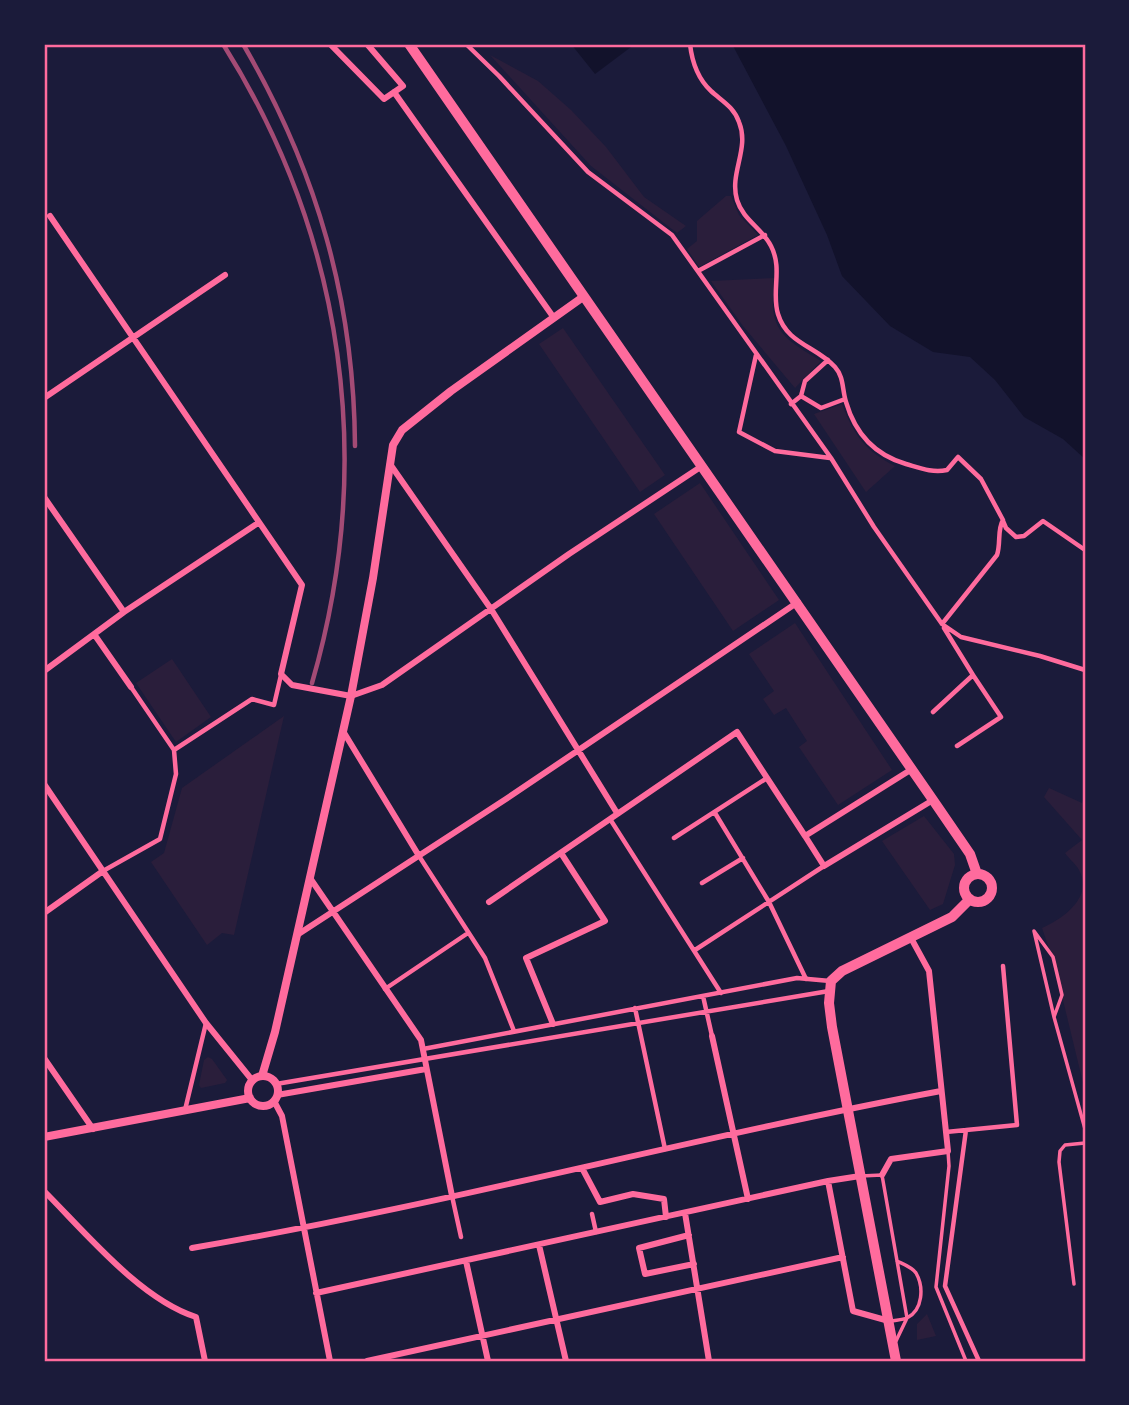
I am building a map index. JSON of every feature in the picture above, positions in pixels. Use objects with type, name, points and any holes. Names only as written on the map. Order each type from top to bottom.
[{"type":"main road","points":[[411,46],[912,769],[970,854],[976,874]]},
{"type":"main road","points":[[976,874],[987,877],[992,890],[984,900],[978,902],[970,899],[965,893],[964,883],[976,874]]},
{"type":"main road","points":[[896,1361],[832,1027],[829,1003],[831,986],[842,971],[952,917],[970,899]]},
{"type":"street","points":[[330,44],[384,99],[403,86],[367,44]]},
{"type":"street","points":[[466,44],[588,173],[672,235],[831,458],[1001,716],[957,746]]},
{"type":"street","points":[[691,44],[693,64],[700,79],[711,92],[729,105],[740,123],[743,143],[734,185],[736,197],[744,215],[765,235],[776,258],[777,312],[789,335],[828,360],[842,379],[845,399],[864,438],[889,458],[929,471],[947,470],[958,457],[981,479],[1006,528],[1016,537],[1024,536],[1043,521],[1085,550]]},
{"type":"street","points":[[394,92],[554,318]]},
{"type":"street","points":[[50,216],[302,585],[274,705],[252,699],[174,750]]},
{"type":"street","points":[[698,271],[765,235]]},
{"type":"street","points":[[44,398],[225,275]]},
{"type":"street","points":[[262,1076],[273,1039],[351,696],[373,578],[393,445],[402,430],[452,391],[583,297]]},
{"type":"street","points":[[756,355],[739,432],[775,451],[831,458]]},
{"type":"street","points":[[791,404],[801,396],[806,381],[828,360]]},
{"type":"street","points":[[801,396],[821,408],[845,399]]},
{"type":"street","points":[[390,464],[491,609],[617,813]]},
{"type":"street","points":[[281,674],[292,685],[351,696],[382,685],[702,466]]},
{"type":"street","points":[[44,497],[124,612]]},
{"type":"street","points":[[942,624],[997,555],[1001,543],[999,526],[1003,520]]},
{"type":"street","points":[[44,671],[124,612],[258,523]]},
{"type":"street","points":[[297,935],[798,602]]},
{"type":"street","points":[[942,624],[961,636],[1085,670]]},
{"type":"street","points":[[44,913],[103,871],[160,839],[176,774],[174,750],[94,634]]},
{"type":"street","points":[[933,712],[973,675]]},
{"type":"street","points":[[343,732],[485,958],[514,1031]]},
{"type":"street","points":[[489,902],[737,732],[824,866]]},
{"type":"street","points":[[805,836],[912,769]]},
{"type":"street","points":[[674,838],[767,778]]},
{"type":"street","points":[[44,784],[206,1023],[251,1080]]},
{"type":"street","points":[[695,950],[824,866],[933,800]]},
{"type":"street","points":[[715,813],[769,902],[806,979]]},
{"type":"street","points":[[610,818],[721,992]]},
{"type":"street","points":[[553,1024],[526,958],[605,920],[561,853]]},
{"type":"street","points":[[702,883],[743,858]]},
{"type":"street","points":[[310,878],[384,990],[421,1040],[461,1237]]},
{"type":"street","points":[[384,990],[468,933]]},
{"type":"street","points":[[882,1175],[891,1159],[948,1151],[929,971],[911,938]]},
{"type":"street","points":[[946,1132],[1017,1125],[1003,966]]},
{"type":"street","points":[[423,1049],[797,978],[831,986]]},
{"type":"street","points":[[276,1084],[706,1011],[831,986]]},
{"type":"street","points":[[703,996],[748,1199]]},
{"type":"street","points":[[635,1008],[664,1149]]},
{"type":"street","points":[[185,1111],[206,1023]]},
{"type":"street","points":[[44,1058],[93,1129]]},
{"type":"street","points":[[44,1137],[250,1098],[261,1105],[275,1098],[426,1069]]},
{"type":"street","points":[[250,1098],[248,1088],[251,1080],[262,1076],[270,1078],[276,1084],[275,1098],[282,1116],[330,1361]]},
{"type":"street","points":[[192,1248],[304,1229],[848,1108],[941,1091]]},
{"type":"street","points":[[967,1130],[945,1286],[979,1361]]},
{"type":"street","points":[[582,1168],[600,1202],[633,1194],[664,1199],[666,1217]]},
{"type":"street","points":[[316,1293],[465,1257],[539,1245],[860,1176]]},
{"type":"street","points":[[828,1181],[853,1311],[889,1321]]},
{"type":"street","points":[[44,1191],[134,1280],[163,1303],[195,1317],[205,1361]]},
{"type":"street","points":[[685,1213],[709,1361]]},
{"type":"street","points":[[592,1214],[596,1232]]},
{"type":"street","points":[[689,1235],[639,1248],[645,1274],[694,1264]]},
{"type":"street","points":[[539,1245],[566,1361]]},
{"type":"street","points":[[465,1257],[488,1361]]},
{"type":"street","points":[[367,1361],[843,1257]]},
{"type":"lane","points":[[1054,1017],[1062,995],[1053,957],[1034,931],[1054,1017],[1085,1128]]},
{"type":"lane","points":[[1074,1284],[1059,1162],[1060,1151],[1065,1145],[1085,1143]]},
{"type":"lane","points":[[948,1151],[949,1166],[936,1287],[966,1361]]},
{"type":"lane","points":[[860,1176],[882,1175],[907,1318]]},
{"type":"lane","points":[[893,1348],[907,1318],[918,1308],[921,1299],[916,1273],[897,1261]]},
{"type":"lane","points":[[889,1321],[907,1318]]},
{"type":"shaded area","points":[[571,44],[635,44],[595,74]]},
{"type":"shaded area","points":[[732,44],[1085,44],[1085,459],[1063,439],[1024,417],[995,380],[970,357],[933,352],[890,326],[842,276],[827,235],[786,146]]},
{"type":"shaded area","points":[[490,55],[538,81],[571,110],[606,147],[644,197],[686,226],[677,233],[591,166]]},
{"type":"shaded area","points":[[726,196],[731,196],[739,215],[758,235],[699,267],[687,249],[697,241],[697,221]]},
{"type":"shaded area","points":[[775,278],[775,320],[786,337],[821,361],[795,388],[743,326],[711,281]]},
{"type":"shaded area","points":[[563,328],[665,475],[640,492],[539,344]]},
{"type":"shaded area","points":[[842,404],[862,441],[895,466],[866,492],[814,414]]},
{"type":"shaded area","points":[[700,483],[779,600],[733,631],[654,514]]},
{"type":"shaded area","points":[[795,623],[892,770],[838,805],[799,747],[807,741],[786,708],[774,715],[763,699],[774,691],[749,654]]},
{"type":"shaded area","points":[[172,659],[211,717],[176,742],[136,683]]},
{"type":"shaded area","points":[[284,716],[234,935],[222,933],[207,945],[151,862],[164,853],[182,788]]},
{"type":"shaded area","points":[[1049,788],[1082,803],[1085,794],[1085,1091],[1054,963],[1042,928],[1067,913],[1079,898],[1083,880],[1078,868],[1065,853],[1082,840],[1044,797]]},
{"type":"shaded area","points":[[924,816],[954,854],[955,865],[943,904],[930,910],[882,841]]},
{"type":"shaded area","points":[[208,1057],[227,1080],[225,1083],[201,1088],[199,1085],[204,1060]]},
{"type":"shaded area","points":[[927,1314],[936,1336],[917,1340],[917,1324]]},
{"type":"railway","points":[[223,44],[264,118],[297,195],[322,273],[337,354],[344,435],[342,518],[332,600],[312,683]]},
{"type":"railway","points":[[243,44],[292,140],[326,238],[339,288],[347,339],[355,446]]}]
